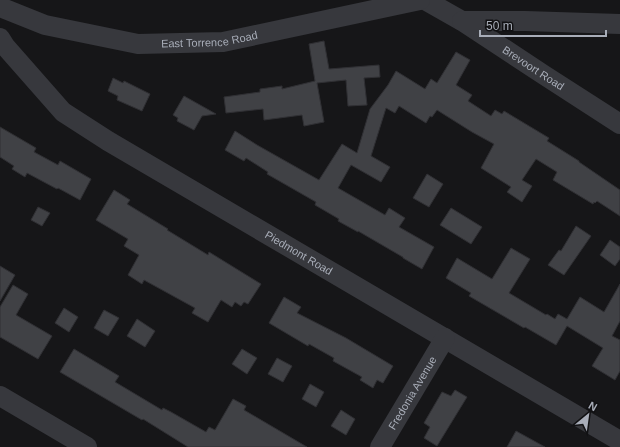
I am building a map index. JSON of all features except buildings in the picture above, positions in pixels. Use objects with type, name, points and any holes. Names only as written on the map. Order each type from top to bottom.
[{"type":"street","name":"East Torrence Road","points":[[0,7],[45,24],[138,44],[223,42],[420,0]]},
{"type":"street","name":"Brevoort Road","points":[[425,0],[462,21],[538,72],[620,124]]},
{"type":"street","points":[[462,21],[620,24]]},
{"type":"street","name":"Piedmont Road","points":[[0,38],[4,46],[64,112],[108,141],[620,441]]},
{"type":"street","name":"Fredonia Avenue","points":[[380,447],[445,338]]},
{"type":"street","points":[[0,396],[87,447]]}]
